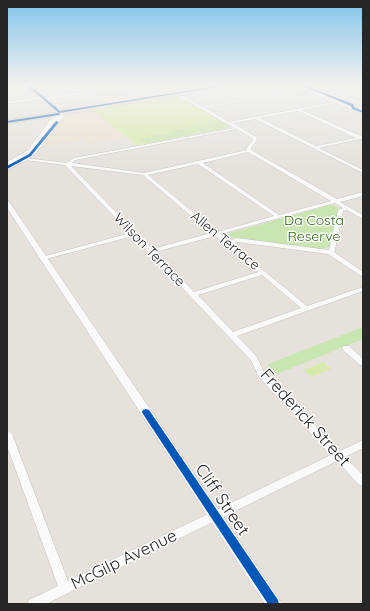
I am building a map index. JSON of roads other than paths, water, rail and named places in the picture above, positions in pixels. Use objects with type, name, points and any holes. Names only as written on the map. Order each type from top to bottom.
[{"type":"main road","points":[[7,121],[58,114]]},
{"type":"main road","points":[[7,165],[30,151],[58,114]]},
{"type":"main road","points":[[7,121],[58,114],[62,115],[34,152],[25,159],[7,168]]},
{"type":"street","points":[[211,114],[255,138],[249,148],[249,151]]},
{"type":"street","points":[[229,123],[280,114]]},
{"type":"street","points":[[307,114],[362,138]]},
{"type":"street","points":[[256,118],[363,172]]},
{"type":"street","points":[[67,165],[74,159],[238,128]]},
{"type":"street","points":[[315,148],[362,138]]},
{"type":"street","points":[[25,159],[144,174],[249,151],[363,217]]},
{"type":"street","points":[[199,162],[279,217]]},
{"type":"street","name":"Wilson Terrace","points":[[67,165],[232,335]]},
{"type":"street","name":"Allen Terrace","points":[[144,174],[306,309]]},
{"type":"street","points":[[151,251],[363,194]]},
{"type":"street","name":"Cliff Street","points":[[7,203],[274,604]]},
{"type":"street","points":[[330,252],[332,250],[341,210],[348,208]]},
{"type":"street","points":[[44,258],[135,234]]},
{"type":"street","points":[[227,243],[238,240],[330,252],[363,275]]},
{"type":"street","points":[[192,295],[264,273]]},
{"type":"street","points":[[232,335],[363,289]]},
{"type":"street","name":"Frederick Street","points":[[232,335],[254,359],[261,373],[270,384],[363,482]]},
{"type":"street","points":[[346,348],[363,363]]},
{"type":"street","points":[[7,434],[65,588]]},
{"type":"street","name":"McGilp Avenue","points":[[33,604],[363,444]]},
{"type":"park label","name":"Da Costa Reserve","points":[[314,230]]}]
